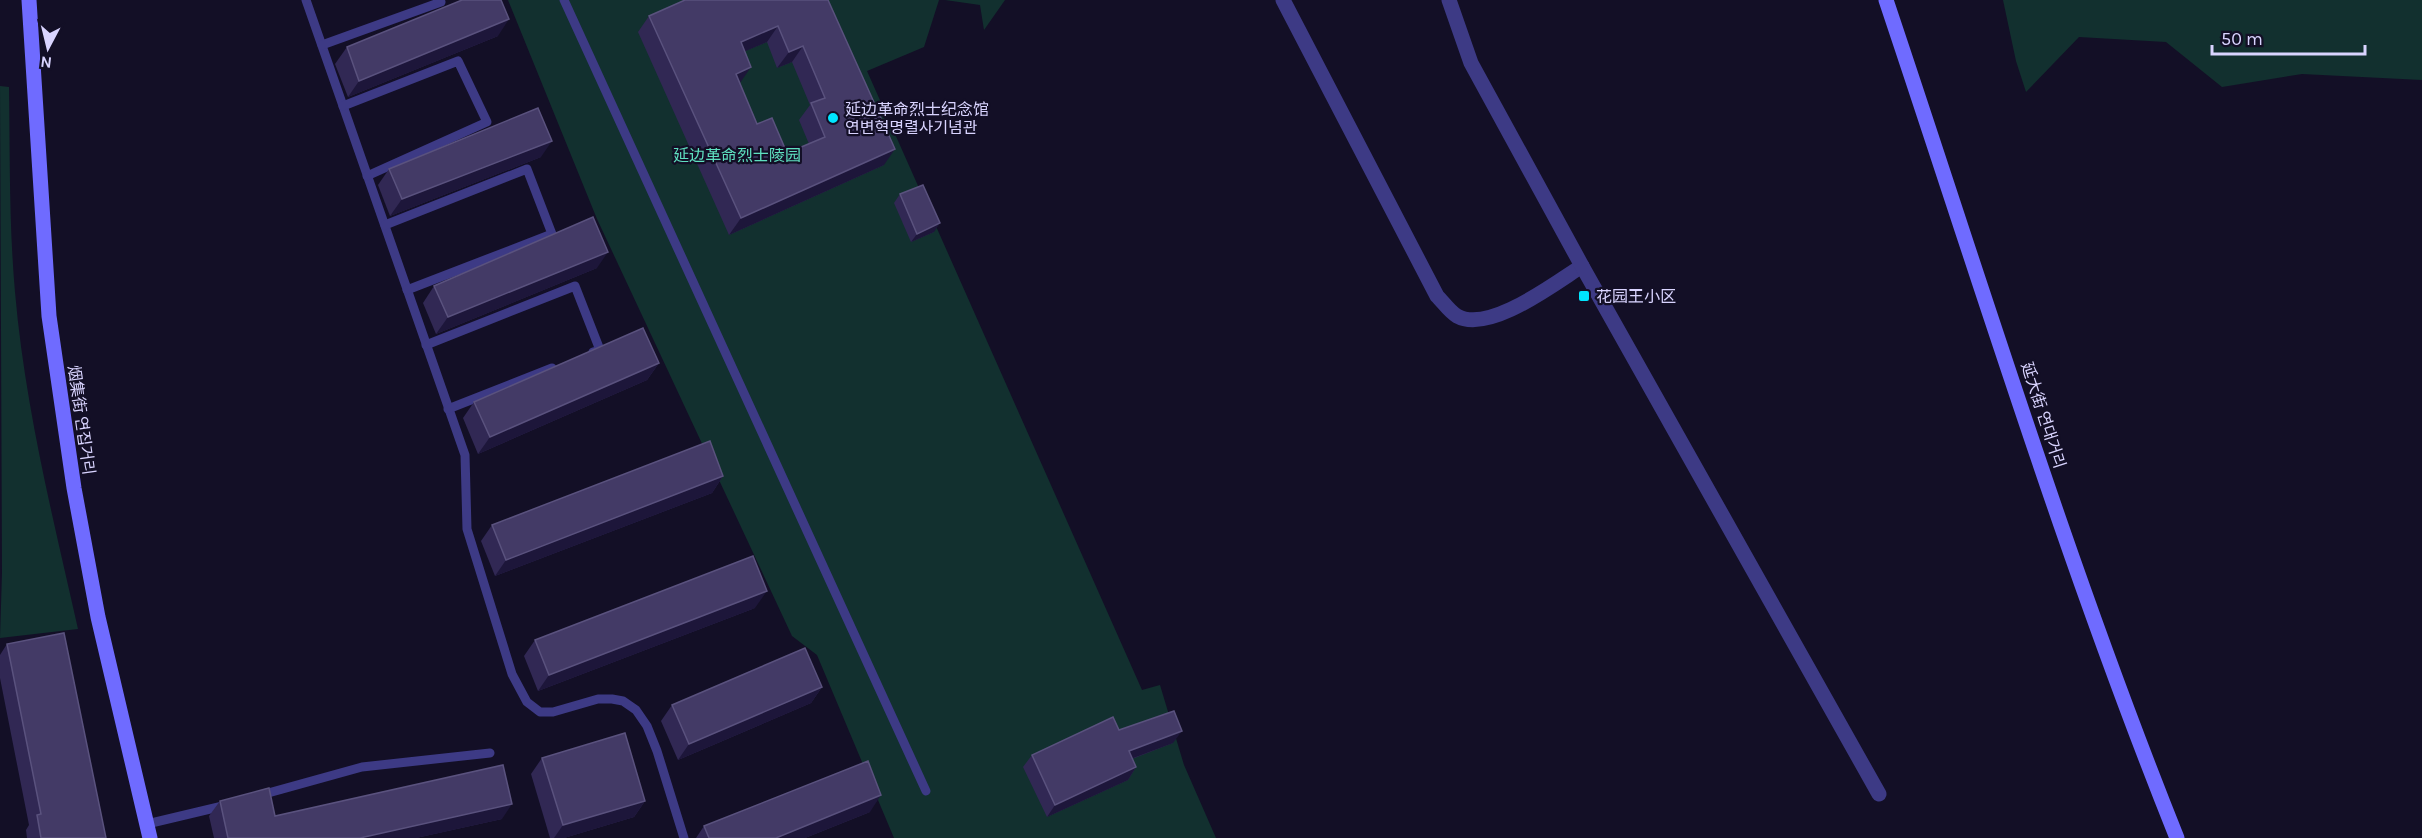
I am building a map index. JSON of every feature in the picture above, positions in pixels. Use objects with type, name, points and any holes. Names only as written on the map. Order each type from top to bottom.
[{"type":"main road","name":"烟集街 연집거리","points":[[28,0],[49,316],[72,477],[98,617],[149,831]]},
{"type":"main road","name":"延大街 연대거리","points":[[1886,0],[2072,555],[2145,758],[2177,838]]},
{"type":"street","points":[[1283,0],[1437,296],[1458,316],[1479,320],[1503,314],[1582,266]]},
{"type":"street","points":[[1449,0],[1471,63],[1582,266],[1879,794]]},
{"type":"lane","points":[[306,0],[465,455],[467,529],[512,674],[527,702],[540,712],[553,712],[598,699],[623,701],[636,710],[648,726],[684,838]]},
{"type":"lane","points":[[322,45],[441,2],[440,0]]},
{"type":"lane","points":[[564,0],[926,790]]},
{"type":"lane","points":[[343,106],[458,61],[487,122],[368,176]]},
{"type":"lane","points":[[384,225],[527,170],[552,234],[407,290]]},
{"type":"lane","points":[[426,345],[574,286],[600,350],[578,358]]},
{"type":"lane","points":[[448,409],[556,367]]},
{"type":"lane","points":[[254,797],[362,766],[490,753]]},
{"type":"lane","points":[[149,831],[233,803]]},
{"type":"green space","name":"延边革命烈士陵园","points":[[508,0],[939,0],[924,47],[867,71],[1142,690],[1160,685],[1184,765],[1216,838],[894,838],[817,655],[792,636],[597,219]]},
{"type":"green space","points":[[945,0],[1005,0],[984,30],[980,5]]},
{"type":"green space","points":[[2003,0],[2422,0],[2422,80],[2302,74],[2222,87],[2166,42],[2079,37],[2026,92],[2016,61]]},
{"type":"green space","points":[[0,86],[9,87],[13,266],[26,378],[41,462],[78,629],[0,638],[2,573]]},
{"type":"building","points":[[462,0],[501,0],[509,19],[359,81],[347,47]]},
{"type":"building","name":"延边革命烈士纪念馆 연변혁명렬사기념관","points":[[685,0],[828,0],[895,149],[741,218],[649,16]],"holes":[[[778,26],[789,52],[803,46],[825,98],[811,103],[825,137],[787,153],[772,118],[757,124],[736,74],[751,67],[741,42]]]},
{"type":"building","points":[[538,108],[552,141],[402,199],[389,169]]},
{"type":"building","points":[[923,185],[940,223],[917,234],[900,194]]},
{"type":"building","points":[[593,217],[608,252],[448,317],[434,286]]},
{"type":"building","points":[[643,328],[659,363],[490,437],[474,402]]},
{"type":"building","points":[[710,441],[723,476],[506,560],[492,525]]},
{"type":"building","points":[[753,556],[767,591],[549,675],[535,640]]},
{"type":"building","points":[[64,633],[106,838],[41,838],[37,815],[41,814],[7,644]]},
{"type":"building","points":[[805,648],[822,687],[689,744],[672,705]]},
{"type":"building","points":[[1174,711],[1182,731],[1129,751],[1136,767],[1055,805],[1032,755],[1113,717],[1119,730]]},
{"type":"building","points":[[625,733],[645,801],[563,825],[542,758]]},
{"type":"building","points":[[868,761],[881,795],[776,838],[709,838],[704,826]]},
{"type":"building","points":[[503,765],[512,804],[360,838],[228,838],[220,801],[269,788],[275,816]]},
{"type":"place","name":"延边革命烈士纪念馆 연변혁명렬사기념관","points":[[833,118]]},
{"type":"place","name":"花园王小区","points":[[1584,296]]}]
